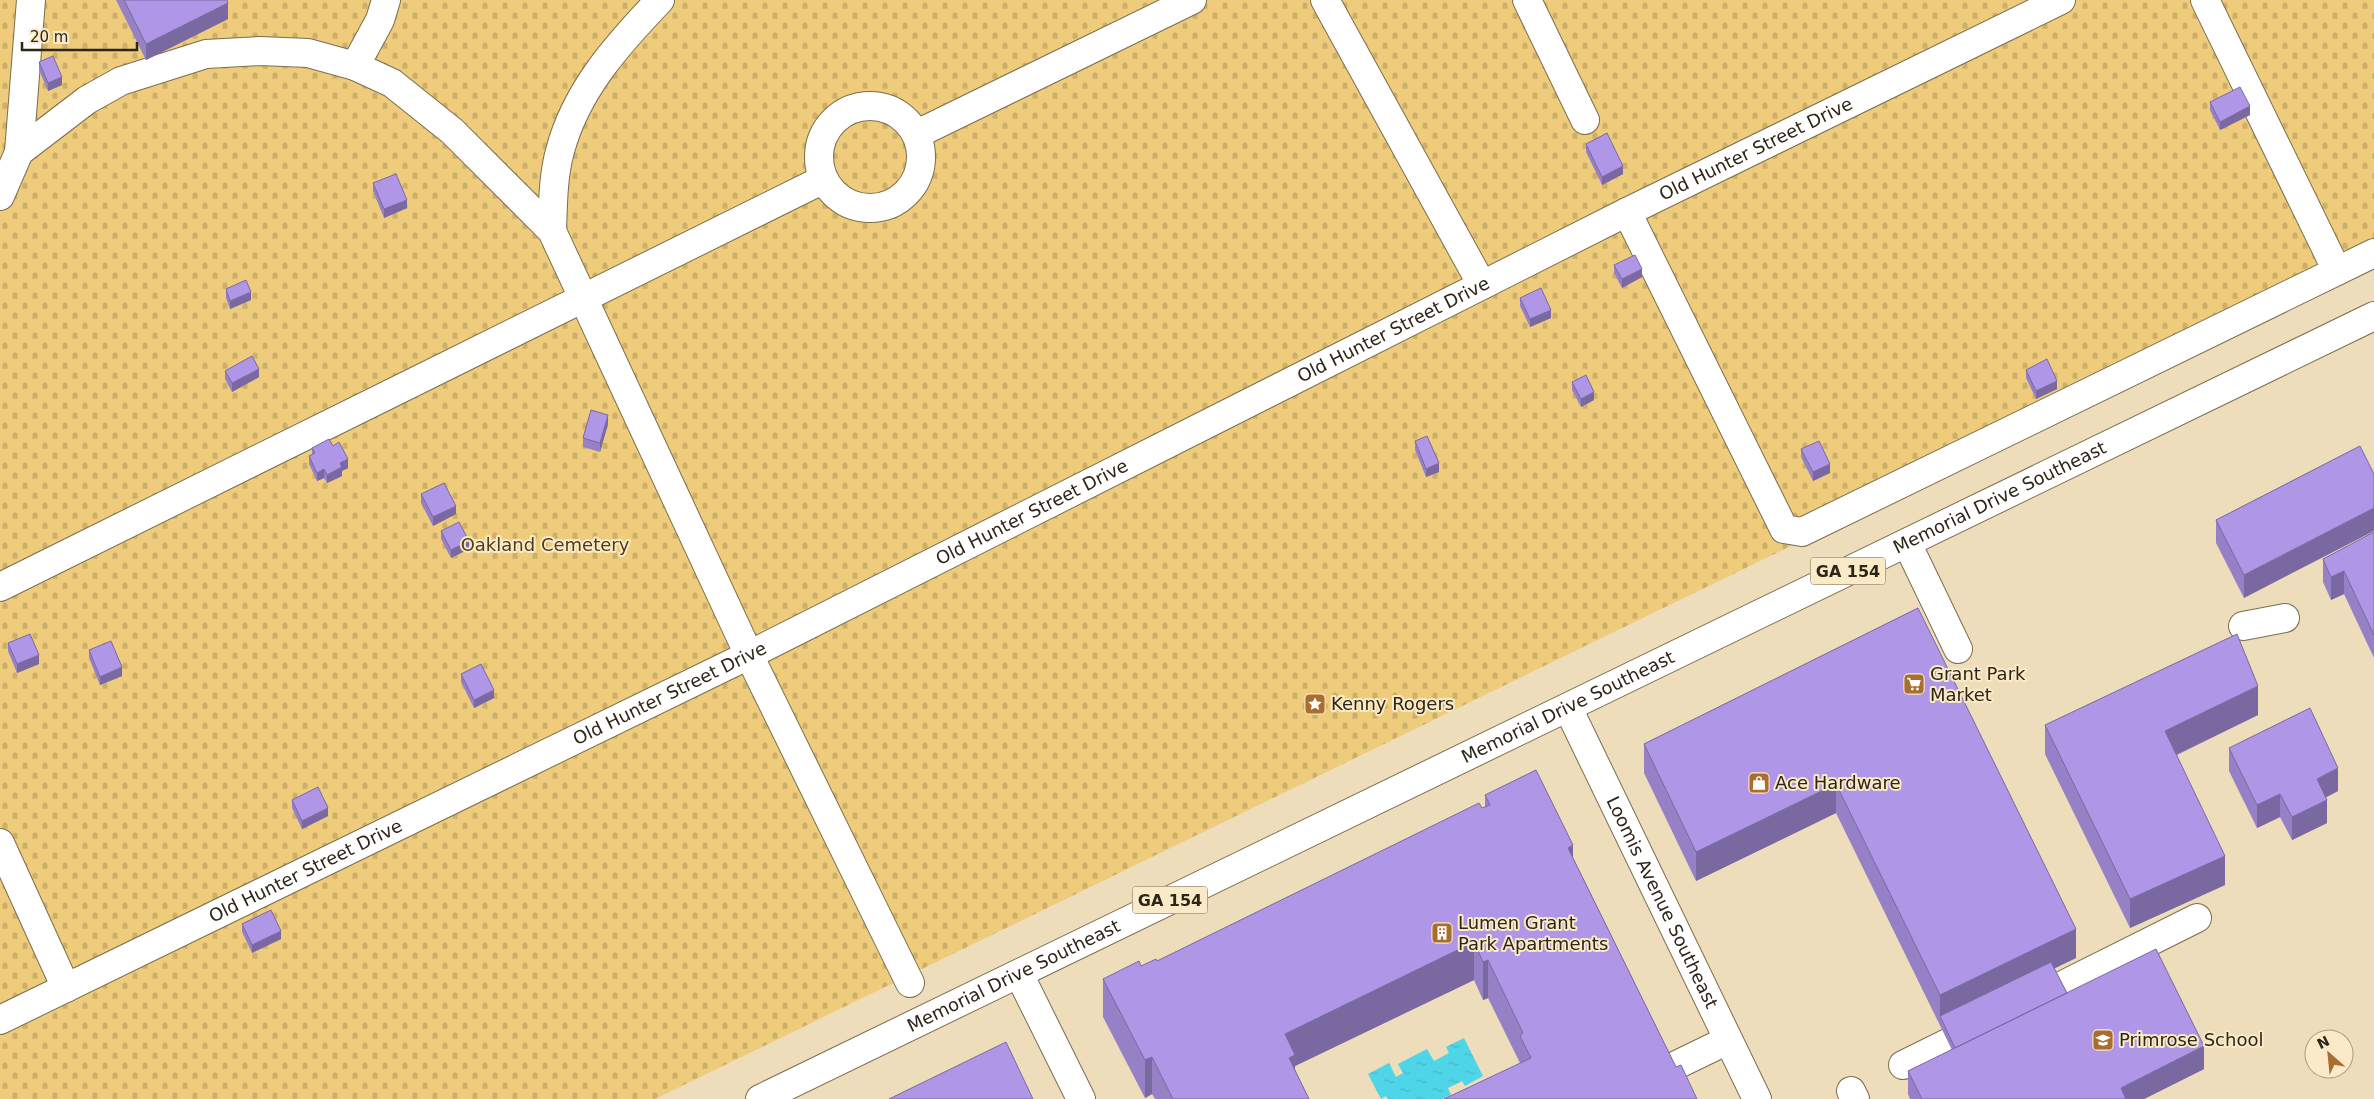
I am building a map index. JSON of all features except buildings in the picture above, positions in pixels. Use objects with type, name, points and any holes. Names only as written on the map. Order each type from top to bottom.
[{"type":"main road","points":[[0,196],[19,152],[31,0]]},
{"type":"main road","points":[[355,66],[380,20],[386,0]]},
{"type":"main road","points":[[552,230],[554,191],[559,153],[569,122],[583,93],[609,57],[660,0]]},
{"type":"main road","points":[[917,134],[1192,0]]},
{"type":"main road","points":[[1325,0],[1482,285]]},
{"type":"main road","points":[[1527,0],[1586,120]]},
{"type":"main road","name":"Old Hunter Street Drive","points":[[0,1020],[749,655],[1627,212],[2062,0]]},
{"type":"main road","points":[[2205,0],[2337,271]]},
{"type":"main road","points":[[19,152],[87,100],[121,81],[206,54],[260,51],[308,53],[355,66],[392,83],[452,131],[552,230],[749,655],[910,983]]},
{"type":"main road","points":[[863,106],[879,106],[895,111],[907,121],[917,134],[921,149],[921,166],[916,180],[906,193],[893,203],[861,208],[846,202],[833,192],[824,180],[819,164],[819,147],[825,132],[834,120],[848,110],[863,106]]},
{"type":"main road","points":[[0,587],[261,456],[585,300],[824,180]]},
{"type":"main road","points":[[1627,212],[1784,529],[1802,532],[2374,254]]},
{"type":"main road","name":"Memorial Drive Southeast","points":[[760,1099],[2374,316]]},
{"type":"main road","points":[[1907,543],[1958,649]]},
{"type":"main road","points":[[2243,626],[2284,618]]},
{"type":"main road","name":"Loomis Avenue Southeast","points":[[1568,708],[1756,1099]]},
{"type":"main road","points":[[0,842],[66,988]]},
{"type":"main road","points":[[1903,1065],[2198,918]]},
{"type":"main road","points":[[1019,974],[1081,1099]]},
{"type":"main road","points":[[1660,1073],[1728,1040]]},
{"type":"green space","name":"Oakland Cemetery","points":[[0,0],[2374,0],[2374,262],[655,1099],[0,1099]]},
{"type":"water","points":[[1464,1038],[1483,1076],[1465,1086],[1462,1081],[1448,1088],[1451,1095],[1442,1099],[1388,1099],[1386,1096],[1381,1099],[1368,1074],[1389,1063],[1396,1077],[1403,1073],[1398,1064],[1427,1049],[1434,1061],[1449,1053],[1446,1047]]},
{"type":"place","name":"Grant Park Market","points":[[1914,684]]},
{"type":"place","name":"Kenny Rogers","points":[[1315,704]]},
{"type":"place","name":"Ace Hardware","points":[[1759,783]]},
{"type":"place","name":"Lumen Grant Park Apartments","points":[[1442,933]]},
{"type":"place","name":"Primrose School","points":[[2103,1040]]}]
